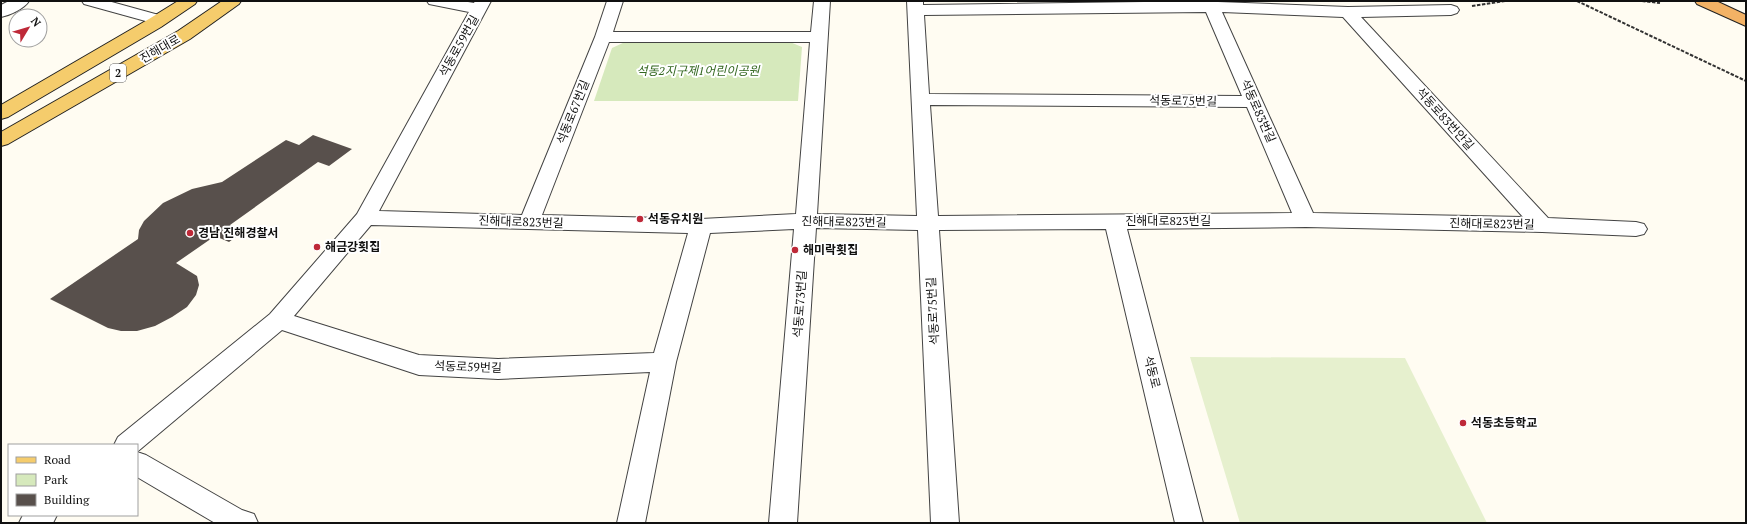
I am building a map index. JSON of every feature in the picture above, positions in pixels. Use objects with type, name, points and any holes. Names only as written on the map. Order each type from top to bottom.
[{"type":"highway","points":[[1703,1],[1746,21]]},
{"type":"highway","points":[[1734,1],[1746,7]]},
{"type":"main road","name":"진해대로","points":[[1,113],[160,20],[188,1]]},
{"type":"main road","name":"진해대로","points":[[1,140],[184,35],[233,1]]},
{"type":"street","points":[[1,12],[21,1]]},
{"type":"street","points":[[90,1],[160,20]]},
{"type":"street","name":"석동로59번길","points":[[128,444],[278,320],[365,218],[481,5],[435,1]]},
{"type":"street","name":"석동로67번길","points":[[529,222],[616,1]]},
{"type":"street","name":"석동로73번길","points":[[783,523],[822,1]]},
{"type":"street","points":[[1210,4],[1348,12],[1450,10]]},
{"type":"street","name":"석동로75번길","points":[[945,523],[915,6],[1210,4]]},
{"type":"street","name":"석동로83번길","points":[[1210,4],[1306,220]]},
{"type":"street","name":"석동로83번안길","points":[[1348,12],[1542,225]]},
{"type":"street","points":[[603,37],[819,37]]},
{"type":"street","name":"석동로75번길","points":[[920,99],[1254,102]]},
{"type":"street","name":"진해대로823번길","points":[[365,218],[701,226],[806,221],[928,223],[1306,220],[1542,225],[1636,229]]},
{"type":"street","name":"석동로","points":[[1114,222],[1189,523]]},
{"type":"street","points":[[631,523],[664,362],[701,226]]},
{"type":"street","name":"석동로59번길","points":[[278,320],[420,365],[498,369],[664,362]]},
{"type":"street","points":[[138,464],[233,519],[244,523]]},
{"type":"street","points":[[33,523],[42,516]]},
{"type":"path","points":[[1450,10],[1505,1]]},
{"type":"path","points":[[1577,1],[1746,81]]},
{"type":"path","points":[[1642,1],[1660,3]]},
{"type":"green space","name":"석동2지구제1어린이공원","points":[[625,42],[790,42],[802,47],[798,101],[594,101],[612,48]]},
{"type":"green space","points":[[1190,357],[1405,358],[1487,523],[1240,523]]},
{"type":"building","name":"경남 진해경찰서","points":[[313,135],[352,149],[329,166],[318,162],[230,225],[244,231],[229,242],[215,236],[176,263],[197,276],[199,285],[196,295],[187,307],[172,317],[155,326],[137,331],[121,331],[108,328],[50,299],[138,239],[139,230],[144,221],[163,203],[192,189],[222,182],[286,140],[299,145]]},
{"type":"place","name":"석동유치원","points":[[640,219]]},
{"type":"place","name":"경남 진해경찰서","points":[[190,233]]},
{"type":"place","name":"해금강횟집","points":[[317,247]]},
{"type":"place","name":"해미락횟집","points":[[795,250]]},
{"type":"place","name":"석동초등학교","points":[[1463,423]]}]
